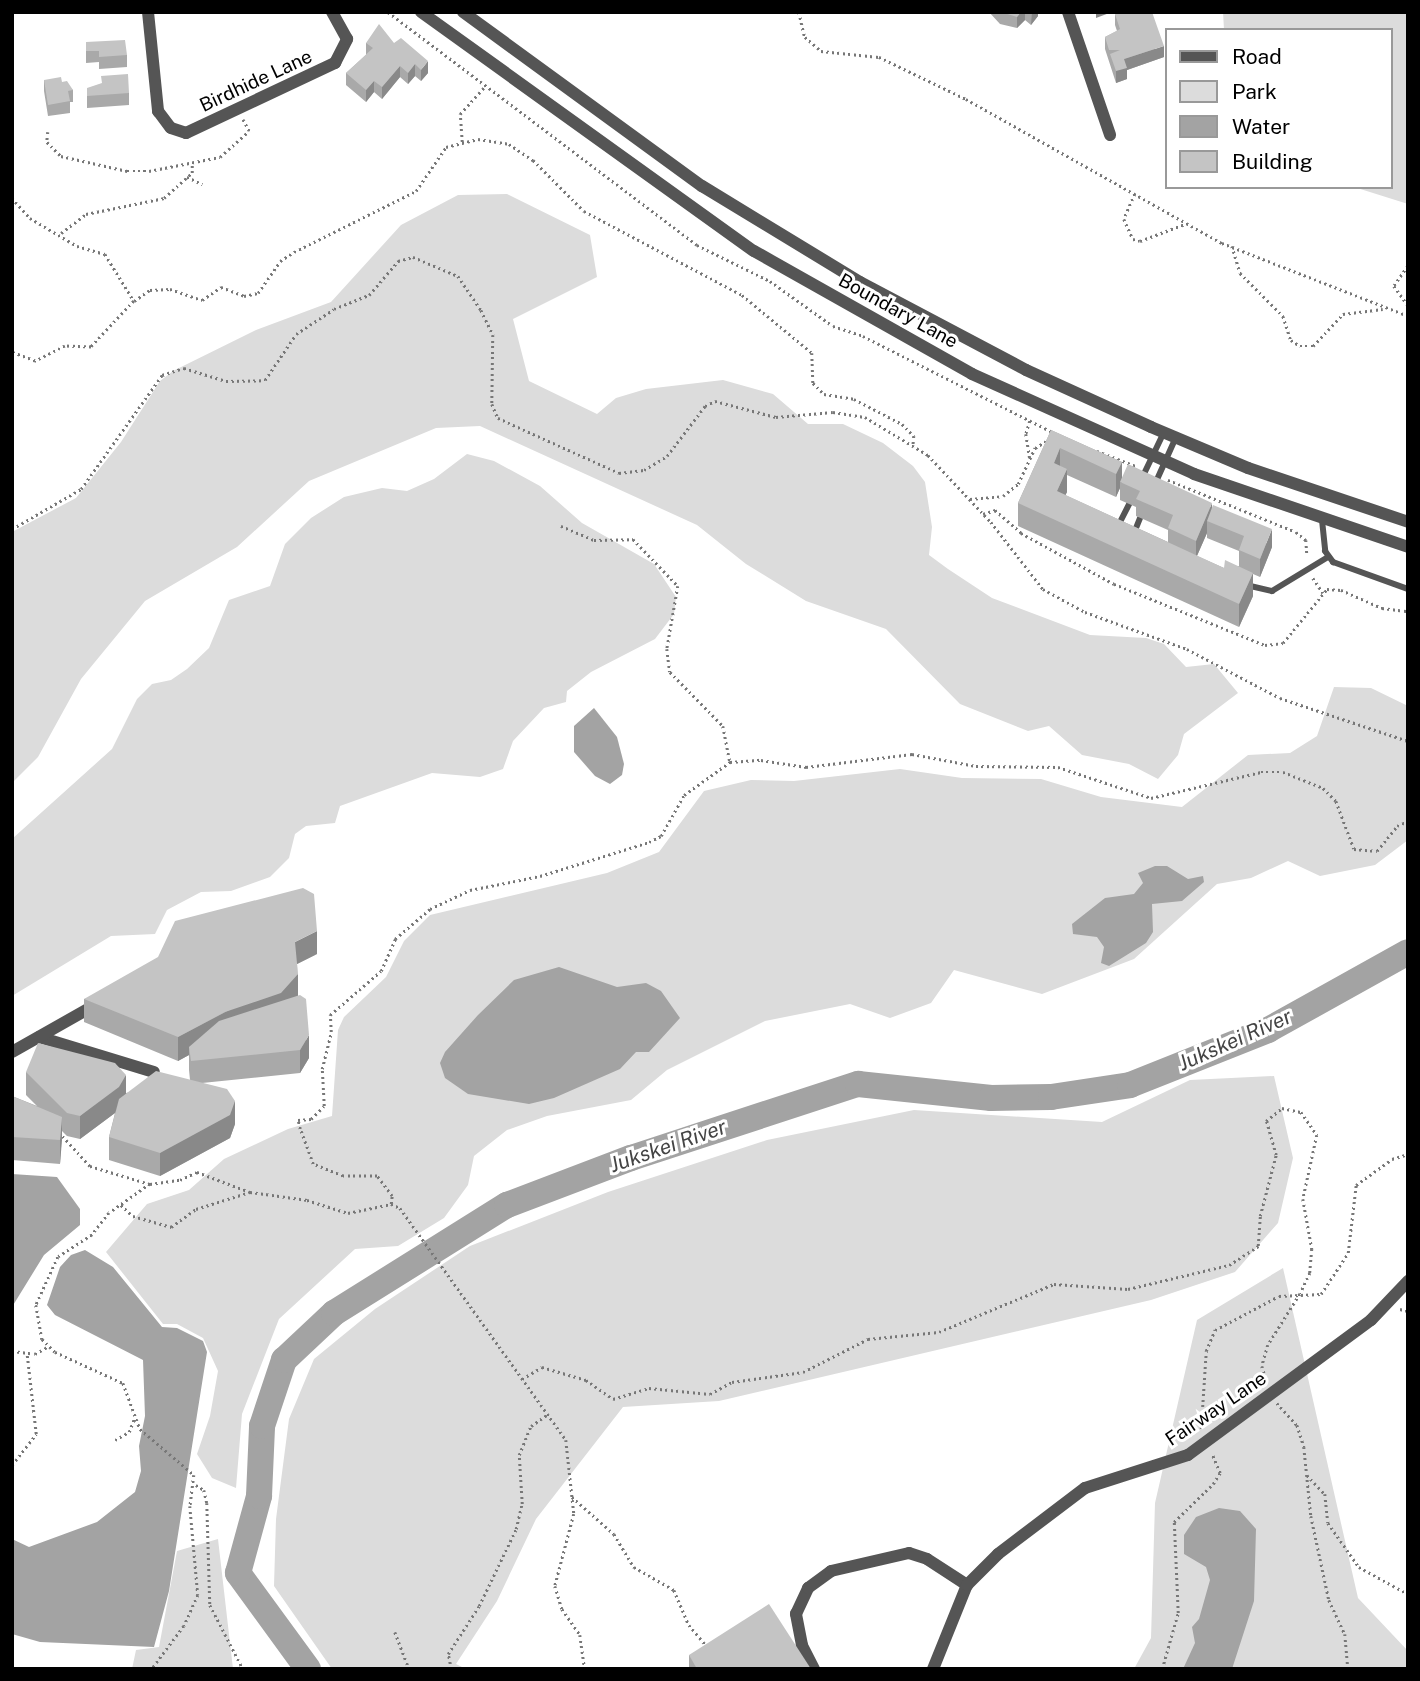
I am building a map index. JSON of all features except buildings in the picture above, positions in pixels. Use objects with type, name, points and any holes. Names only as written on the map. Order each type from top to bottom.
[{"type":"street","name":"Birdhide Lane","points":[[148,12],[158,111],[163,121],[186,133],[241,115],[335,63],[347,39],[332,12]]},
{"type":"street","name":"Boundary Lane","points":[[421,12],[754,251],[972,374],[1152,457],[1322,520],[1408,547]]},
{"type":"street","name":"Boundary Lane","points":[[463,12],[702,186],[849,275],[1026,370],[1170,435],[1248,468],[1408,522]]},
{"type":"street","points":[[1068,12],[1110,135]]},
{"type":"street","points":[[12,1052],[106,1000]]},
{"type":"street","points":[[39,1037],[154,1072]]},
{"type":"street","name":"Fairway Lane","points":[[933,1669],[967,1585],[998,1554],[1085,1488],[1188,1455],[1371,1320],[1408,1281]]},
{"type":"street","points":[[814,1669],[802,1645],[796,1614],[808,1588],[831,1571],[909,1553],[927,1559],[967,1585]]},
{"type":"lane","points":[[1138,485],[1152,457],[1170,435]]},
{"type":"lane","points":[[1153,491],[1165,462],[1170,435]]},
{"type":"lane","points":[[1116,531],[1129,504]]},
{"type":"lane","points":[[1132,538],[1140,518]]},
{"type":"lane","points":[[1322,520],[1328,557],[1341,568],[1408,589]]},
{"type":"lane","points":[[1105,527],[1144,543]]},
{"type":"lane","points":[[1241,584],[1272,591],[1328,557]]},
{"type":"path","points":[[799,12],[805,37],[821,51],[879,57],[966,99],[1185,223],[1231,246],[1349,290],[1383,309],[1408,316]]},
{"type":"path","points":[[462,142],[460,114],[484,87]]},
{"type":"path","points":[[48,131],[47,142],[61,156],[127,172],[192,164],[220,157],[249,131],[241,115]]},
{"type":"path","points":[[12,352],[35,361],[65,346],[91,347],[134,301],[150,290],[170,289],[202,300],[221,287],[244,296],[258,293],[280,261],[416,191],[434,159],[446,147],[478,139],[509,144],[533,160],[584,211],[742,295],[812,353],[813,383],[824,394],[854,400],[887,420],[902,424],[914,436],[913,447]]},
{"type":"path","points":[[61,233],[86,214],[164,198],[176,183],[187,177],[192,164]]},
{"type":"path","points":[[187,177],[202,184]]},
{"type":"path","points":[[1135,194],[1124,219],[1133,239],[1140,241],[1185,223]]},
{"type":"path","points":[[12,198],[30,218],[61,233],[77,246],[105,254],[134,301]]},
{"type":"path","points":[[1231,246],[1240,273],[1283,316],[1291,340],[1300,346],[1313,346],[1343,314],[1383,309]]},
{"type":"path","points":[[12,529],[81,489],[162,375],[184,368],[226,381],[265,380],[288,340],[324,315],[369,295],[391,267],[409,257],[458,276],[470,290],[493,335],[492,404],[498,418],[619,473],[658,463],[705,406],[723,400],[776,417],[833,412],[865,417],[913,447],[970,499],[1043,589],[1085,612],[1187,649],[1280,698],[1364,723],[1408,741]]},
{"type":"path","points":[[1407,264],[1394,286],[1408,305]]},
{"type":"path","points":[[1030,421],[1026,433],[1030,459]]},
{"type":"path","points":[[970,499],[1003,496],[1018,484],[1040,442],[1057,434]]},
{"type":"path","points":[[983,514],[995,510],[1021,533],[1114,583],[1265,645],[1283,643],[1327,589],[1341,590],[1382,608],[1408,611]]},
{"type":"path","points":[[561,526],[594,540],[633,539],[678,586],[667,649],[670,672],[723,726],[730,762]]},
{"type":"path","points":[[391,1204],[392,1196],[377,1176],[342,1176],[313,1164],[300,1129],[298,1120],[311,1119],[324,1106],[322,1069],[331,1032],[330,1015],[381,971],[395,939],[430,908],[470,890],[540,876],[649,842],[661,836],[690,790],[730,762],[761,760],[806,767],[912,754],[976,766],[1058,767],[1152,798],[1261,772],[1283,772],[1323,788],[1336,801],[1354,849],[1377,851],[1397,826],[1408,821]]},
{"type":"path","points":[[522,1379],[542,1367],[586,1380],[613,1399],[649,1388],[710,1394],[732,1382],[803,1371],[868,1339],[939,1332],[1054,1284],[1128,1289],[1229,1265],[1258,1246],[1260,1216],[1276,1155],[1266,1121],[1282,1108],[1301,1112],[1317,1135],[1303,1199],[1312,1249],[1310,1273],[1268,1345],[1262,1366],[1271,1396],[1297,1425],[1320,1559],[1329,1600],[1345,1634],[1348,1669]]},
{"type":"path","points":[[50,1126],[66,1137],[90,1166],[150,1184],[180,1180],[197,1172],[250,1192],[307,1200],[348,1213],[391,1204]]},
{"type":"path","points":[[1300,1294],[1321,1294],[1348,1253],[1356,1185],[1392,1159],[1408,1154]]},
{"type":"path","points":[[150,1184],[121,1205],[92,1236],[58,1257],[46,1276],[36,1305],[42,1339],[73,1364],[90,1366],[123,1383],[134,1419],[140,1429],[190,1469],[196,1485],[190,1506],[198,1595],[184,1626],[152,1669]]},
{"type":"path","points":[[121,1205],[133,1216],[171,1227],[195,1209],[250,1192]]},
{"type":"path","points":[[391,1204],[415,1228],[569,1446],[566,1474],[574,1514],[555,1586],[562,1609],[580,1635],[585,1669]]},
{"type":"path","points":[[12,1352],[27,1355],[49,1346]]},
{"type":"path","points":[[12,1465],[36,1434],[27,1355]]},
{"type":"path","points":[[448,1668],[448,1654],[479,1605],[516,1529],[522,1504],[519,1455],[531,1426],[547,1415]]},
{"type":"path","points":[[115,1440],[129,1432],[134,1419]]},
{"type":"path","points":[[1307,1474],[1325,1494],[1328,1523],[1359,1567],[1408,1594]]},
{"type":"path","points":[[196,1485],[204,1490],[208,1503],[210,1605],[243,1669]]},
{"type":"path","points":[[572,1497],[614,1534],[634,1567],[674,1590],[689,1625],[712,1648]]},
{"type":"path","points":[[396,1632],[409,1669]]},
{"type":"green space","points":[[1223,12],[1408,12],[1408,204],[1360,189],[1392,189],[1392,28],[1224,28]]},
{"type":"green space","points":[[507,194],[590,235],[597,277],[513,319],[529,381],[597,414],[616,398],[646,389],[723,380],[773,394],[808,424],[843,424],[883,443],[913,466],[925,482],[932,527],[929,555],[948,569],[992,598],[1090,635],[1146,638],[1164,644],[1186,667],[1214,664],[1238,693],[1184,734],[1178,755],[1158,779],[1129,764],[1082,755],[1049,726],[1028,731],[960,704],[886,629],[806,601],[746,564],[697,525],[480,426],[436,428],[309,481],[237,547],[145,601],[81,679],[38,757],[12,783],[12,532],[76,498],[121,442],[160,381],[173,371],[256,330],[331,302],[401,225],[458,195]]},
{"type":"green space","points":[[467,454],[494,461],[540,486],[582,523],[654,564],[676,597],[674,614],[655,639],[591,672],[567,691],[566,702],[544,708],[513,741],[503,769],[480,777],[432,773],[340,806],[335,823],[306,826],[295,834],[289,858],[270,877],[231,891],[201,892],[167,910],[155,934],[111,936],[12,996],[12,839],[112,749],[137,699],[152,684],[171,680],[209,648],[229,600],[270,586],[285,544],[311,518],[344,497],[382,488],[407,491],[434,479]]},
{"type":"green space","points":[[1334,687],[1371,688],[1408,706],[1408,840],[1375,865],[1320,876],[1288,861],[1251,878],[1217,884],[1134,959],[1042,994],[954,970],[931,1003],[890,1018],[850,1004],[765,1021],[667,1070],[631,1100],[547,1116],[507,1130],[474,1156],[468,1185],[444,1218],[398,1246],[355,1249],[279,1319],[242,1414],[236,1488],[212,1478],[197,1454],[210,1416],[218,1371],[203,1338],[177,1324],[163,1324],[106,1252],[147,1204],[189,1190],[224,1159],[288,1129],[332,1116],[338,1030],[344,1017],[386,977],[404,941],[430,915],[607,873],[659,852],[704,791],[751,780],[794,781],[900,769],[962,778],[1041,779],[1101,797],[1182,807],[1248,755],[1290,753],[1317,736]]},
{"type":"green space","points":[[1274,1076],[1293,1158],[1278,1223],[1235,1272],[1151,1300],[719,1401],[623,1407],[536,1519],[497,1601],[456,1664],[466,1669],[332,1669],[274,1586],[276,1519],[289,1419],[314,1359],[375,1309],[470,1246],[608,1192],[767,1140],[914,1110],[1102,1122],[1190,1080]]},
{"type":"green space","points":[[1283,1268],[1358,1598],[1408,1651],[1408,1669],[1134,1669],[1151,1638],[1155,1503],[1197,1320]]},
{"type":"green space","points":[[218,1539],[233,1669],[132,1669],[136,1650],[159,1647],[177,1551]]},
{"type":"water","points":[[594,708],[617,737],[624,764],[622,775],[610,784],[595,776],[574,752],[574,726]]},
{"type":"water","points":[[1155,866],[1167,866],[1188,879],[1203,876],[1204,882],[1182,901],[1152,904],[1153,932],[1146,943],[1109,966],[1101,963],[1104,947],[1097,937],[1073,934],[1072,924],[1105,898],[1134,894],[1143,883],[1138,873]]},
{"type":"water","points":[[559,967],[617,987],[646,983],[661,991],[680,1018],[649,1052],[636,1052],[620,1069],[554,1098],[529,1104],[468,1094],[445,1078],[440,1063],[445,1052],[478,1015],[514,980]]},
{"type":"water","points":[[12,1174],[57,1177],[80,1209],[80,1225],[44,1255],[12,1307]]},
{"type":"water","points":[[85,1250],[113,1267],[162,1327],[177,1328],[203,1341],[207,1352],[169,1591],[154,1647],[40,1642],[12,1634],[12,1539],[29,1547],[97,1522],[135,1492],[141,1471],[139,1446],[145,1416],[143,1360],[55,1315],[47,1305],[60,1267],[71,1255]]},
{"type":"water","points":[[1219,1508],[1240,1511],[1256,1529],[1254,1601],[1232,1669],[1183,1669],[1195,1643],[1192,1627],[1199,1619],[1210,1580],[1206,1567],[1184,1554],[1184,1535],[1196,1517]]},
{"type":"waterway","name":"Jukskei River","points":[[308,1669],[238,1573],[259,1496],[262,1426],[284,1360],[334,1313],[507,1205],[631,1158],[858,1084],[991,1098],[1051,1097],[1130,1085],[1268,1030],[1408,952]]}]
